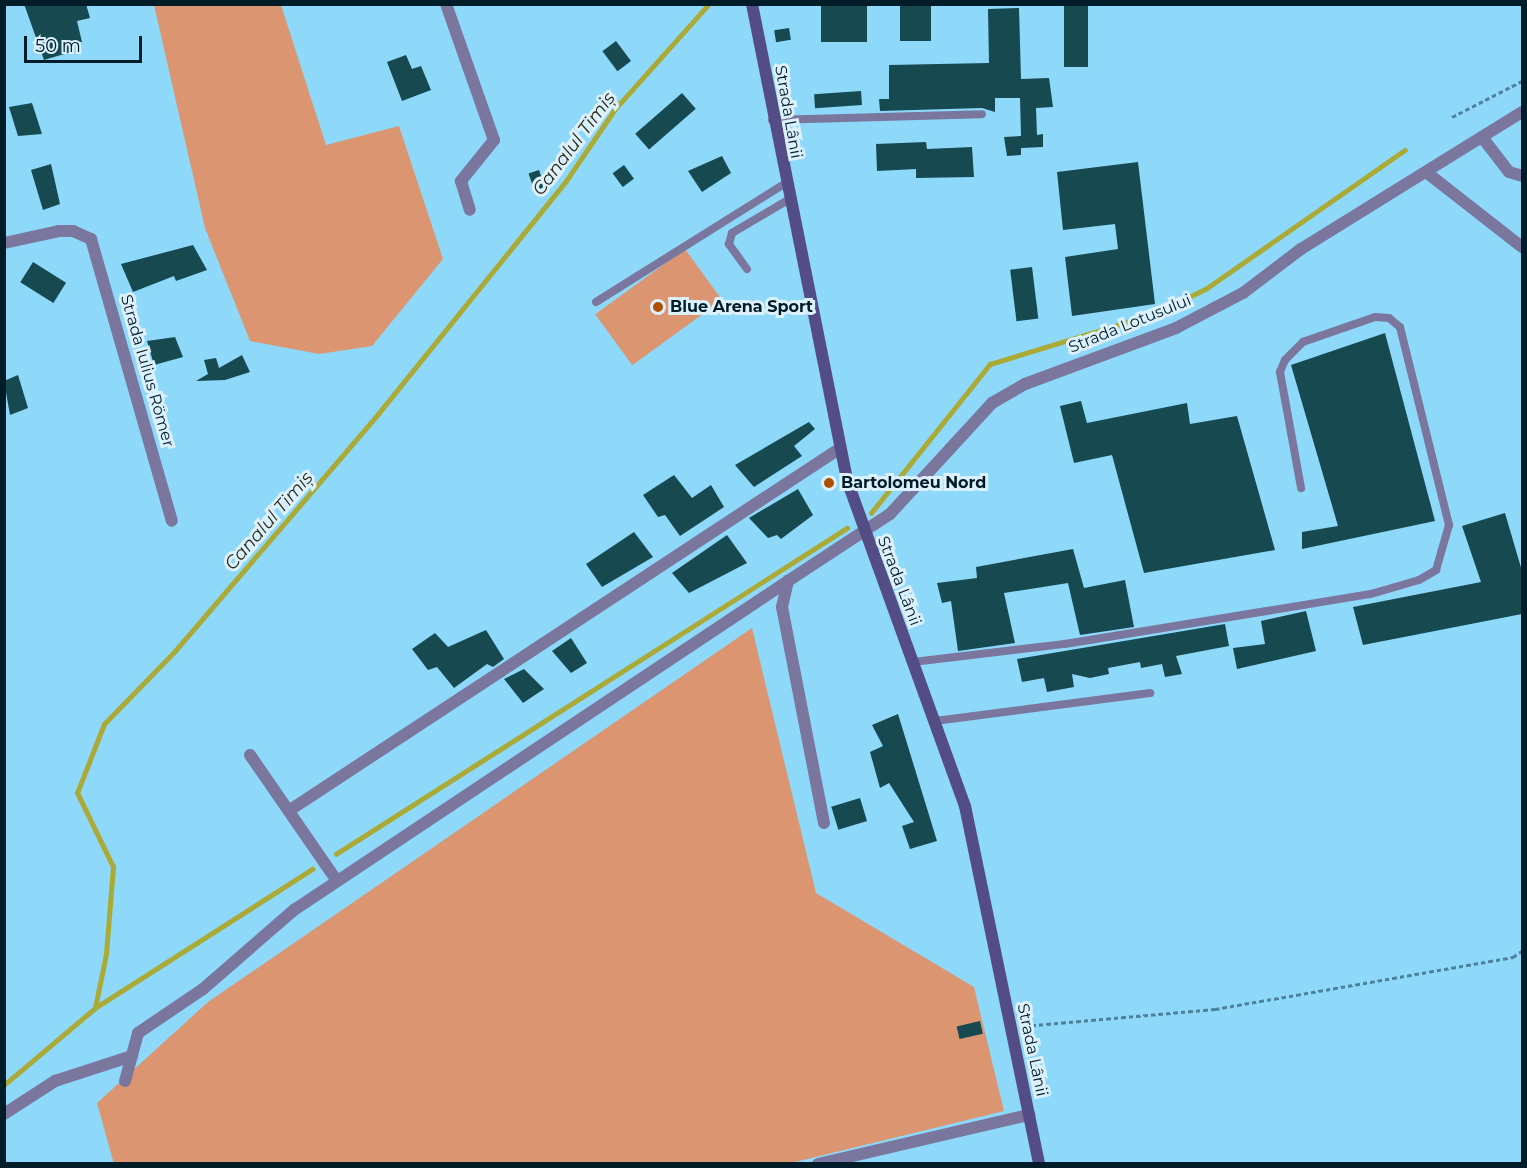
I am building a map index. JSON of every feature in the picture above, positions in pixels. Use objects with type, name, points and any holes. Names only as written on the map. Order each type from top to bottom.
[{"type":"main road","name":"Strada Lânii","points":[[752,4],[784,184],[839,449],[863,532],[965,807],[1039,1164]]},
{"type":"street","points":[[446,4],[494,140],[461,182],[470,210]]},
{"type":"street","name":"Strada Lotusului","points":[[125,1081],[138,1033],[203,989],[294,910],[863,532],[918,487],[992,403],[1025,384],[1176,328],[1242,293],[1301,249],[1522,112]]},
{"type":"street","points":[[1482,137],[1509,172],[1522,176]]},
{"type":"street","points":[[1426,172],[1522,247]]},
{"type":"street","name":"Strada Iulius Römer","points":[[4,243],[59,231],[84,234],[97,255],[172,521]]},
{"type":"street","points":[[290,810],[839,449]]},
{"type":"street","points":[[788,580],[782,607],[824,823]]},
{"type":"street","points":[[250,755],[337,881]]},
{"type":"street","points":[[4,1114],[55,1081],[132,1056]]},
{"type":"street","points":[[818,1164],[1029,1114]]},
{"type":"lane","points":[[772,120],[982,114]]},
{"type":"lane","points":[[596,302],[784,184]]},
{"type":"lane","points":[[747,268],[729,238],[788,200]]},
{"type":"lane","points":[[913,662],[1065,644],[1371,594],[1419,580],[1437,570],[1449,525],[1400,327],[1389,318],[1375,317],[1303,342],[1285,360],[1280,372],[1301,488]]},
{"type":"lane","points":[[935,721],[1150,693]]},
{"type":"path","points":[[1452,117],[1522,81]]},
{"type":"path","points":[[1010,1027],[1215,1009],[1513,957],[1522,951]]},
{"type":"shaded area","points":[[154,5],[281,5],[326,145],[399,126],[443,259],[372,346],[319,354],[250,341],[205,228]]},
{"type":"shaded area","name":"Blue Arena Sport","points":[[685,249],[722,300],[632,365],[595,314]]},
{"type":"shaded area","points":[[752,628],[816,893],[974,987],[1004,1111],[791,1163],[114,1164],[97,1103],[208,1002]]},
{"type":"building","points":[[24,4],[86,4],[90,18],[77,21],[82,42],[66,41],[71,52],[44,60]]},
{"type":"building","points":[[821,4],[867,4],[867,42],[821,42]]},
{"type":"building","points":[[900,4],[931,4],[931,41],[900,41]]},
{"type":"building","points":[[1064,4],[1088,4],[1088,67],[1064,67]]},
{"type":"building","points":[[1019,8],[1021,79],[1049,78],[1053,107],[1036,108],[1037,135],[1043,134],[1043,147],[1021,148],[1021,155],[1007,156],[1004,137],[1021,136],[1020,98],[995,98],[995,112],[982,108],[880,111],[879,99],[889,99],[889,65],[989,63],[988,9]]},
{"type":"building","points":[[789,28],[791,40],[776,42],[774,30]]},
{"type":"building","points":[[616,41],[631,61],[617,71],[602,51]]},
{"type":"building","points":[[406,55],[412,69],[421,66],[431,90],[402,101],[387,62]]},
{"type":"building","points":[[861,91],[862,105],[815,108],[814,94]]},
{"type":"building","points":[[682,93],[696,109],[649,150],[635,134]]},
{"type":"building","points":[[32,103],[42,134],[18,136],[9,107]]},
{"type":"building","points":[[926,142],[927,149],[972,147],[974,177],[916,178],[916,169],[877,171],[876,144]]},
{"type":"building","points":[[722,156],[731,173],[702,192],[688,171]]},
{"type":"building","points":[[1138,162],[1155,304],[1072,316],[1065,257],[1118,249],[1115,224],[1063,230],[1057,172]]},
{"type":"building","points":[[51,164],[60,204],[43,210],[31,170]]},
{"type":"building","points":[[624,165],[634,179],[623,187],[613,173]]},
{"type":"building","points":[[539,170],[545,187],[534,191],[529,174]]},
{"type":"building","points":[[193,245],[207,270],[176,281],[174,276],[133,292],[121,264]]},
{"type":"building","points":[[33,262],[66,283],[53,303],[20,282]]},
{"type":"building","points":[[1032,267],[1038,319],[1017,321],[1010,270]]},
{"type":"building","points":[[1385,333],[1435,521],[1302,549],[1302,532],[1338,526],[1291,365]]},
{"type":"building","points":[[175,337],[183,357],[154,365],[147,341]]},
{"type":"building","points":[[242,355],[250,372],[225,380],[196,381],[208,374],[204,360],[216,358],[219,368]]},
{"type":"building","points":[[18,375],[28,408],[10,415],[4,381]]},
{"type":"building","points":[[1081,401],[1087,423],[1187,403],[1190,424],[1237,416],[1275,550],[1144,573],[1112,455],[1074,463],[1060,406]]},
{"type":"building","points":[[809,422],[815,429],[794,446],[802,456],[754,487],[735,465]]},
{"type":"building","points":[[674,475],[692,498],[711,485],[724,507],[680,536],[665,515],[658,517],[643,495]]},
{"type":"building","points":[[798,489],[813,515],[781,539],[777,535],[768,538],[749,518]]},
{"type":"building","points":[[1505,513],[1522,571],[1522,614],[1363,645],[1353,607],[1481,582],[1462,526]]},
{"type":"building","points":[[634,532],[653,557],[602,587],[586,564]]},
{"type":"building","points":[[727,535],[747,563],[689,593],[672,573]]},
{"type":"building","points":[[1073,549],[1084,588],[1125,580],[1134,627],[1080,635],[1068,583],[1004,593],[1015,643],[958,651],[951,601],[942,603],[937,583],[977,578],[976,567]]},
{"type":"building","points":[[1306,611],[1316,651],[1237,669],[1233,648],[1265,644],[1261,621]]},
{"type":"building","points":[[1225,624],[1229,646],[1176,656],[1182,674],[1165,677],[1162,664],[1141,668],[1140,662],[1108,668],[1109,674],[1090,678],[1072,674],[1074,687],[1047,692],[1044,678],[1022,682],[1017,659]]},
{"type":"building","points":[[486,630],[504,659],[493,667],[487,664],[454,688],[437,667],[428,670],[412,649],[435,633],[448,647]]},
{"type":"building","points":[[571,638],[587,663],[571,673],[552,651]]},
{"type":"building","points":[[524,669],[544,689],[523,703],[504,679]]},
{"type":"building","points":[[898,714],[937,841],[910,849],[902,826],[914,822],[889,783],[880,788],[870,752],[883,746],[872,725]]},
{"type":"building","points":[[860,798],[867,821],[838,830],[831,807]]},
{"type":"building","points":[[980,1021],[983,1034],[960,1039],[957,1026]]},
{"type":"waterway","name":"Canalul Timiș","points":[[4,1085],[95,1008],[106,954],[113,867],[77,793],[104,724],[175,651],[378,414],[566,181],[615,109],[709,4]]},
{"type":"waterway","points":[[871,513],[990,364],[1157,313],[1207,288],[1405,150]]},
{"type":"waterway","points":[[336,854],[847,528]]},
{"type":"waterway","points":[[95,1008],[312,869]]},
{"type":"place","name":"Blue Arena Sport","points":[[658,307]]},
{"type":"place","name":"Bartolomeu Nord","points":[[829,483]]}]
